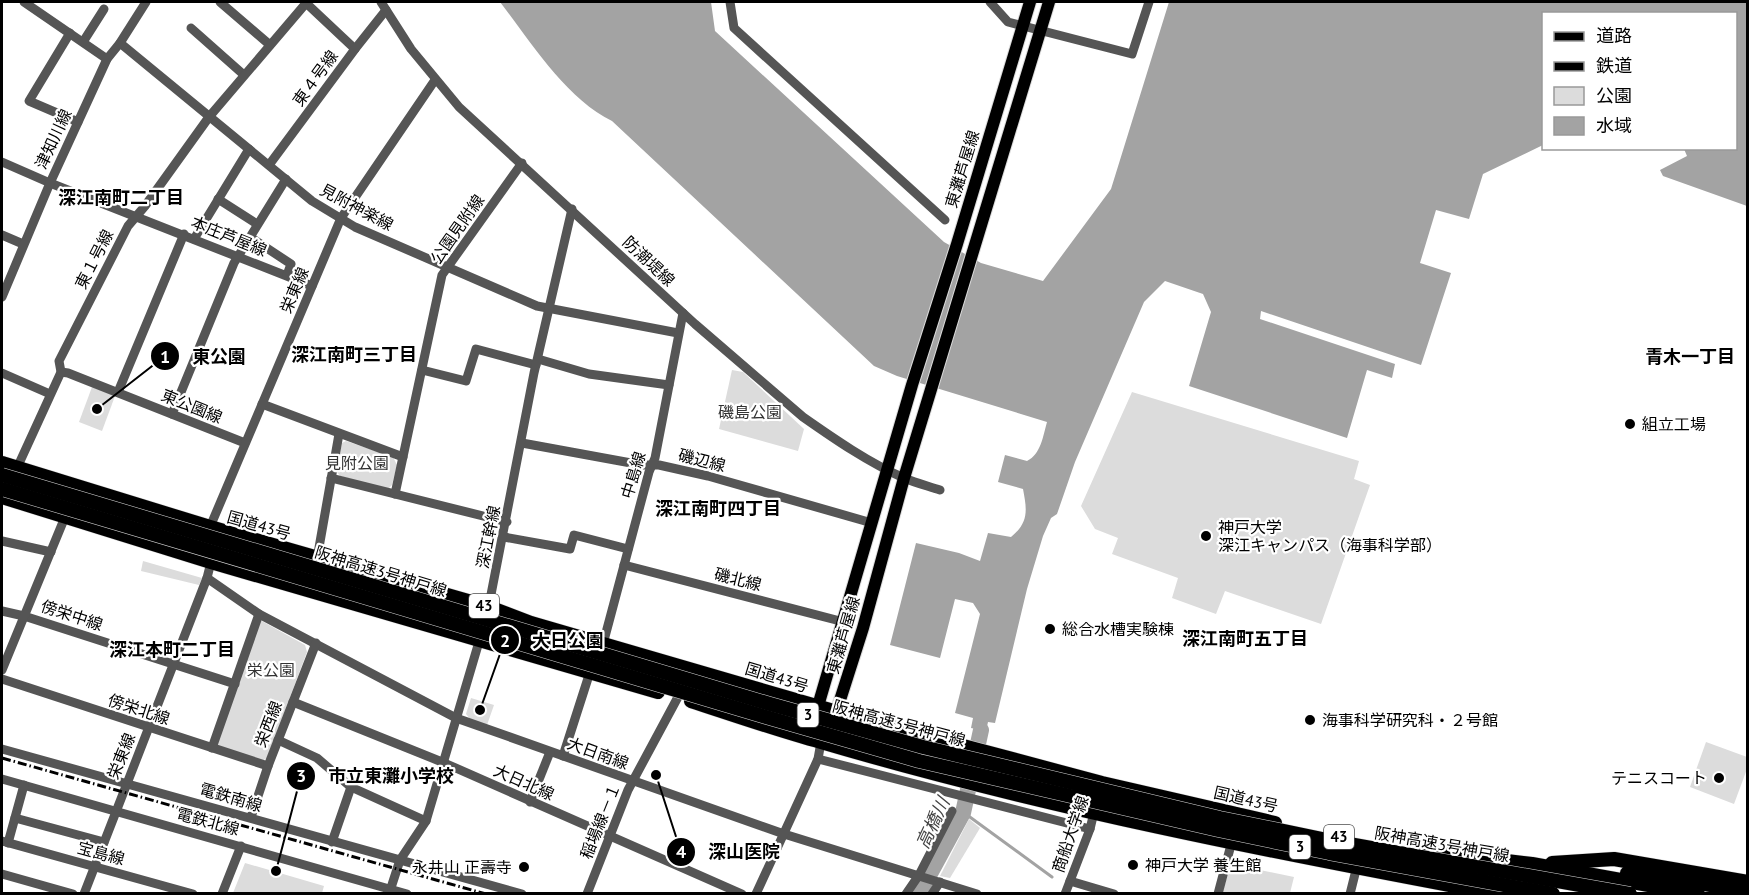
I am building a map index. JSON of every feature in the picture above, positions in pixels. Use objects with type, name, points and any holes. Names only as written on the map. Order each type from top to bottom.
[{"type":"highway","name":"国道43号","points":[[2,463],[317,559],[489,607],[531,623],[603,644],[837,712],[1102,783],[1319,833],[1412,850],[1532,864],[1698,894]]},
{"type":"highway","name":"阪神高速3号神戸線","points":[[2,474],[748,698],[922,747],[1220,818],[1332,841],[1630,894]]},
{"type":"highway","name":"阪神高速3号神戸線","points":[[2,489],[766,717],[919,760],[1218,830],[1553,894]]},
{"type":"highway","name":"43","points":[[2,497],[211,562],[678,697],[821,742],[1094,812],[1232,842],[1496,893]]},
{"type":"highway","points":[[1532,864],[1614,860],[1748,882]]},
{"type":"highway","points":[[1532,864],[1661,876],[1748,892]]},
{"type":"main road","name":"東灘芦屋線","points":[[821,742],[818,706],[844,622],[886,469],[1030,2]]},
{"type":"main road","name":"東灘芦屋線","points":[[821,742],[837,712],[863,628],[930,389],[1049,2]]},
{"type":"street","points":[[24,2],[107,58]]},
{"type":"street","name":"津知川線","points":[[2,292],[107,58],[120,43],[146,2]]},
{"type":"street","points":[[220,2],[270,45]]},
{"type":"street","points":[[306,2],[355,49]]},
{"type":"street","name":"東１号線","points":[[17,468],[61,372],[58,361],[128,226],[209,117],[306,2]]},
{"type":"street","points":[[730,2],[734,28],[945,220]]},
{"type":"street","points":[[990,2],[1008,22],[1132,54],[1149,2]]},
{"type":"street","name":"東４号線","points":[[269,165],[384,6]]},
{"type":"street","name":"防潮堤線","points":[[384,6],[411,49],[459,107],[683,313],[802,417],[886,469],[904,478],[940,490]]},
{"type":"street","points":[[83,42],[104,9]]},
{"type":"street","points":[[190,28],[244,75]]},
{"type":"street","points":[[70,33],[29,101],[78,123]]},
{"type":"street","name":"見附神楽線","points":[[120,43],[312,201],[355,227],[524,301],[678,333]]},
{"type":"street","name":"栄東線","points":[[210,527],[341,218],[435,80]]},
{"type":"street","points":[[194,238],[249,149]]},
{"type":"street","name":"本庄芦屋線","points":[[2,162],[312,286]]},
{"type":"street","name":"公園見附線","points":[[395,494],[442,275],[522,164]]},
{"type":"street","points":[[172,414],[238,256],[286,179]]},
{"type":"street","points":[[218,200],[258,224]]},
{"type":"street","name":"深江幹線","points":[[390,891],[400,860],[426,821],[489,607],[537,362],[572,209]]},
{"type":"street","points":[[118,392],[184,234]]},
{"type":"street","points":[[2,235],[23,244]]},
{"type":"street","points":[[250,237],[291,264],[287,275]]},
{"type":"street","name":"中島線","points":[[603,644],[651,465],[655,458],[683,313]]},
{"type":"street","points":[[422,370],[466,381],[476,349],[589,374],[669,385]]},
{"type":"street","name":"東公園線","points":[[61,372],[118,392],[245,443]]},
{"type":"street","points":[[2,373],[50,394]]},
{"type":"street","points":[[261,404],[403,457]]},
{"type":"street","points":[[317,559],[339,434]]},
{"type":"street","name":"磯辺線","points":[[522,443],[708,476],[872,523]]},
{"type":"street","points":[[331,478],[507,522]]},
{"type":"street","points":[[2,670],[65,517]]},
{"type":"street","points":[[504,537],[570,549],[574,535],[628,549]]},
{"type":"street","points":[[2,541],[51,552]]},
{"type":"street","name":"栄東線","points":[[84,894],[207,578],[211,562]]},
{"type":"street","name":"磯北線","points":[[624,565],[844,622]]},
{"type":"street","name":"大日南線","points":[[207,578],[259,614],[456,718],[784,834],[977,894]]},
{"type":"street","name":"傍栄中線","points":[[2,611],[24,616],[235,684]]},
{"type":"street","points":[[212,748],[259,614]]},
{"type":"street","name":"栄西線","points":[[251,817],[268,766],[316,643]]},
{"type":"street","points":[[563,756],[590,672]]},
{"type":"street","name":"傍栄北線","points":[[2,679],[268,766]]},
{"type":"street","name":"稲場線－１","points":[[587,894],[632,782],[678,697]]},
{"type":"street","name":"大日北線","points":[[293,702],[442,762],[742,894]]},
{"type":"street","points":[[278,740],[317,758],[351,787],[426,821]]},
{"type":"street","points":[[756,894],[818,759],[821,742]]},
{"type":"street","name":"電鉄南線","points":[[2,748],[522,894]]},
{"type":"street","points":[[530,802],[550,752]]},
{"type":"street","points":[[818,759],[1090,830]]},
{"type":"street","name":"電鉄北線","points":[[2,779],[407,894]]},
{"type":"street","points":[[955,795],[961,779]]},
{"type":"street","name":"商船大学線","points":[[1065,894],[1090,830],[1102,783]]},
{"type":"street","points":[[5,842],[15,818],[24,785]]},
{"type":"street","points":[[332,842],[351,787]]},
{"type":"street","points":[[906,894],[920,876],[951,811]]},
{"type":"street","points":[[15,818],[104,842]]},
{"type":"street","name":"宝島線","points":[[5,842],[193,894]]},
{"type":"street","points":[[1218,894],[1232,842]]},
{"type":"street","points":[[222,894],[241,846]]},
{"type":"street","points":[[1350,894],[1357,866]]},
{"type":"street","points":[[2,874],[73,894]]},
{"type":"street","points":[[1070,881],[1114,894]]},
{"type":"street","points":[[932,894],[939,882]]},
{"type":"green space","name":"磯島公園","points":[[732,370],[743,372],[804,429],[798,451],[719,429]]},
{"type":"green space","points":[[92,387],[115,396],[102,431],[79,422]]},
{"type":"green space","points":[[1132,392],[1359,461],[1354,479],[1370,485],[1321,624],[1225,591],[1216,614],[1172,598],[1178,578],[1112,554],[1118,538],[1095,529],[1081,506]]},
{"type":"green space","name":"見附公園","points":[[346,441],[393,457],[397,465],[392,485],[388,489],[340,476],[337,472],[342,443]]},
{"type":"green space","points":[[143,561],[202,578],[199,585],[141,571]]},
{"type":"green space","name":"栄公園","points":[[260,620],[305,645],[307,652],[267,758],[262,761],[216,746]]},
{"type":"green space","points":[[471,698],[494,705],[487,725],[470,719],[466,714]]},
{"type":"green space","name":"テニスコート","points":[[1706,742],[1747,757],[1747,769],[1734,804],[1690,787]]},
{"type":"green space","points":[[969,819],[980,828],[950,878],[940,876]]},
{"type":"green space","points":[[245,863],[324,886],[322,893],[233,893]]},
{"type":"green space","points":[[1231,864],[1294,877],[1290,893],[1222,894]]},
{"type":"water","points":[[500,2],[711,2],[715,31],[944,242],[981,263],[1043,281],[1111,189],[1169,2],[1747,2],[1747,206],[1663,176],[1660,170],[1687,156],[1684,150],[1737,150],[1737,12],[1542,12],[1542,145],[1483,174],[1469,219],[1436,210],[1420,263],[1451,273],[1421,365],[1261,311],[1260,319],[1395,364],[1392,378],[1367,370],[1347,438],[1189,386],[1211,312],[1203,294],[1165,281],[1144,302],[1075,462],[1057,514],[1051,518],[1043,536],[1027,589],[995,723],[988,722],[986,731],[971,728],[973,718],[955,713],[980,614],[973,603],[955,599],[940,658],[890,645],[916,543],[959,553],[980,561],[988,533],[1011,537],[1021,526],[1026,509],[1023,489],[998,482],[1005,455],[1027,461],[1032,458],[1041,444],[1047,422],[897,376],[874,366],[612,121],[579,99],[536,51]]},
{"type":"waterway","name":"高橋川","points":[[919,894],[963,813],[981,730]]},
{"type":"waterway","points":[[963,812],[1052,877]]},
{"type":"railway","points":[[2,758],[486,894]]},
{"type":"place","name":"東公園","points":[[97,409]]},
{"type":"place","name":"組立工場","points":[[1630,424]]},
{"type":"place","name":"神戸大学 深江キャンパス（海事科学部）","points":[[1206,536]]},
{"type":"place","name":"総合水槽実験棟","points":[[1050,629]]},
{"type":"place","name":"大日公園","points":[[480,710]]},
{"type":"place","name":"海事科学研究科・２号館","points":[[1310,720]]},
{"type":"place","name":"深山医院","points":[[656,775]]},
{"type":"place","name":"テニスコート","points":[[1719,778]]},
{"type":"place","name":"神戸大学 養生館","points":[[1133,865]]},
{"type":"place","name":"永井山 正壽寺","points":[[524,867]]},
{"type":"place","name":"市立東灘小学校","points":[[276,871]]},
{"type":"district","name":"深江南町二丁目","points":[[121,198]]},
{"type":"district","name":"深江南町三丁目","points":[[354,355]]},
{"type":"district","name":"青木一丁目","points":[[1690,357]]},
{"type":"district","name":"深江南町四丁目","points":[[718,509]]},
{"type":"district","name":"深江南町五丁目","points":[[1245,639]]},
{"type":"district","name":"深江本町二丁目","points":[[172,650]]}]
